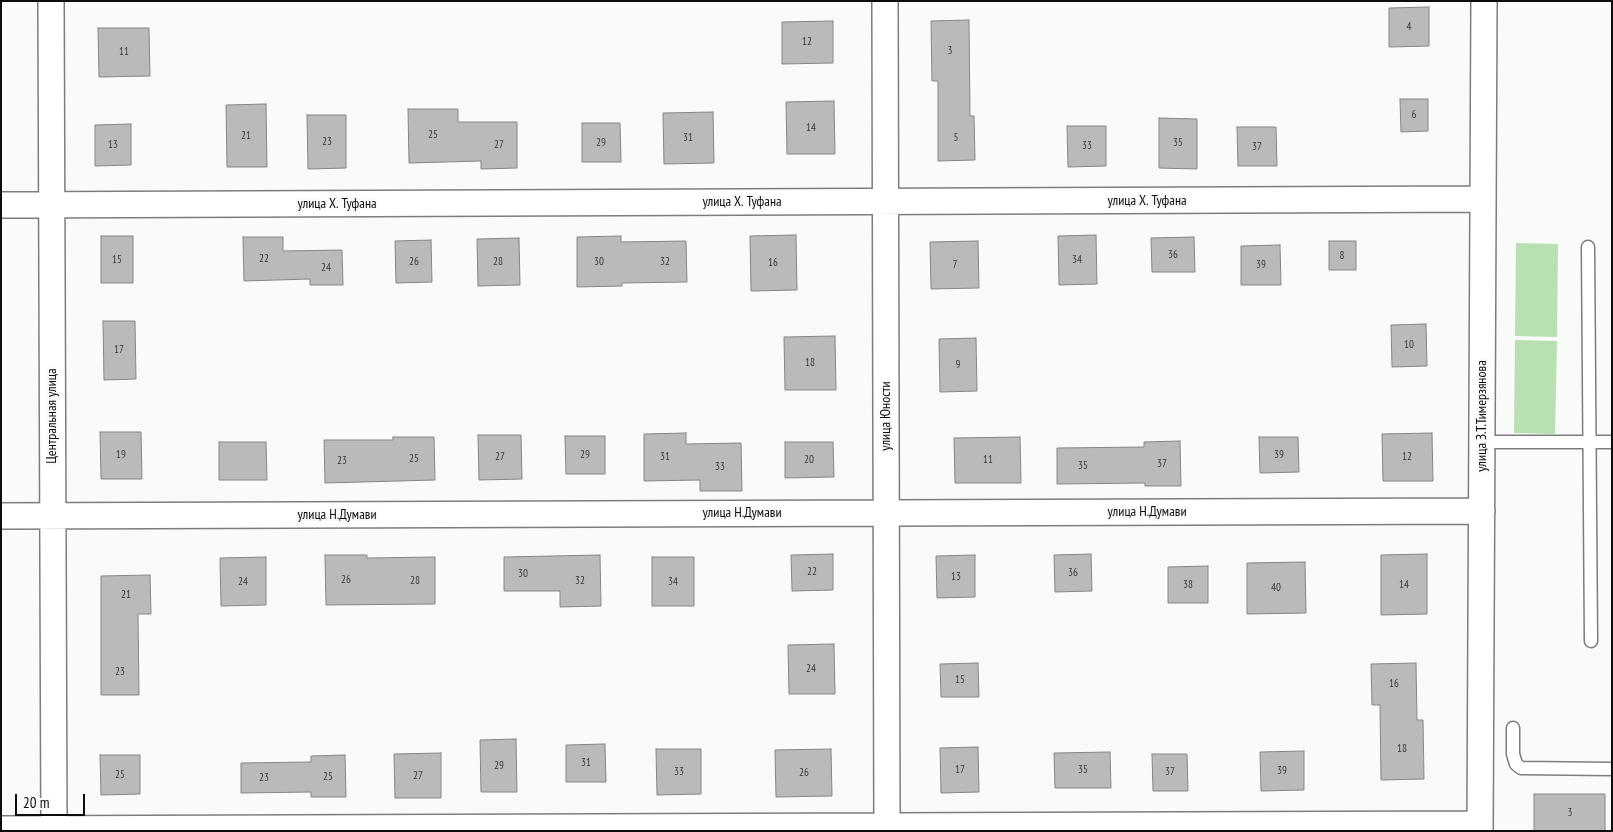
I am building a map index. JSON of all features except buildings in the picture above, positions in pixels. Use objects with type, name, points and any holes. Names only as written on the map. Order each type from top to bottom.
[{"type":"street","name":"Центральная улица","points":[[51,1],[54,830]]},
{"type":"street","name":"улица Юности","points":[[885,1],[887,828]]},
{"type":"street","name":"улица З.Т.Тимерзянова","points":[[1480,827],[1484,1]]},
{"type":"street","name":"улица Х. Туфана","points":[[1,205],[1483,199]]},
{"type":"street","name":"улица Н.Думави","points":[[1,516],[1482,511]]},
{"type":"street","points":[[1,829],[1480,827]]},
{"type":"lane","points":[[1588,247],[1591,641]]},
{"type":"lane","points":[[1482,442],[1612,442]]},
{"type":"lane","points":[[1513,728],[1513,754],[1516,764],[1521,768],[1612,769]]},
{"type":"green space","points":[[1516,243],[1558,244],[1557,337],[1515,336]]},
{"type":"green space","points":[[1515,340],[1557,341],[1555,434],[1514,433]]}]
